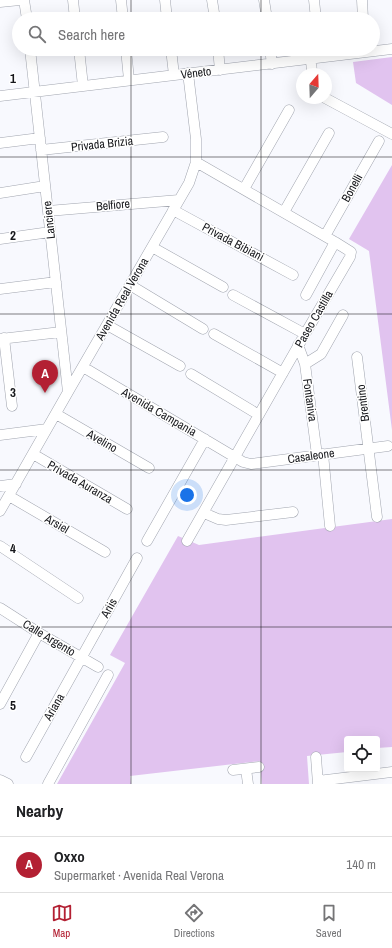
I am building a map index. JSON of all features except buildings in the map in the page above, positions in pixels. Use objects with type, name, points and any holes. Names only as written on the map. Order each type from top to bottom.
[{"type":"street","points":[[0,2],[20,0]]},
{"type":"street","points":[[24,0],[26,12]]},
{"type":"street","points":[[73,0],[74,12]]},
{"type":"street","points":[[121,0],[122,12]]},
{"type":"street","points":[[165,0],[166,12]]},
{"type":"street","points":[[212,0],[214,12]]},
{"type":"street","points":[[264,0],[266,12]]},
{"type":"street","points":[[314,0],[315,12]]},
{"type":"street","points":[[362,0],[363,12]]},
{"type":"street","name":"Véneto","points":[[380,50],[392,49]]},
{"type":"street","name":"Lanciere","points":[[31,56],[68,392]]},
{"type":"street","points":[[80,56],[83,86]]},
{"type":"street","points":[[127,56],[129,80]]},
{"type":"street","points":[[171,56],[174,75]]},
{"type":"street","points":[[219,56],[220,70]]},
{"type":"street","points":[[271,56],[272,64]]},
{"type":"street","name":"Véneto","points":[[0,96],[272,64],[312,56]]},
{"type":"street","points":[[314,68],[317,56]]},
{"type":"street","name":"Avenida Real Verona","points":[[0,511],[189,183],[196,162],[196,139],[188,74]]},
{"type":"street","points":[[332,102],[392,134]]},
{"type":"street","points":[[244,189],[289,110]]},
{"type":"street","points":[[284,212],[329,133]]},
{"type":"street","name":"Privada Brizia","points":[[41,150],[163,137]]},
{"type":"street","points":[[0,143],[40,138]]},
{"type":"street","name":"Bonelli","points":[[325,236],[379,140]]},
{"type":"street","name":"Paseo Castilla","points":[[187,541],[350,257],[351,252],[196,162]]},
{"type":"street","points":[[0,193],[45,186]]},
{"type":"street","name":"Belfiore","points":[[48,211],[179,200]]},
{"type":"street","name":"Privada Bibiani","points":[[173,210],[293,275]]},
{"type":"street","points":[[0,239],[50,232]]},
{"type":"street","points":[[306,295],[336,242]]},
{"type":"street","points":[[152,247],[223,286]]},
{"type":"street","points":[[0,289],[56,282]]},
{"type":"street","points":[[130,285],[203,329]]},
{"type":"street","points":[[233,295],[305,334]]},
{"type":"street","points":[[305,364],[321,354],[343,315]]},
{"type":"street","points":[[107,325],[180,366]]},
{"type":"street","points":[[12,406],[2,339],[61,332]]},
{"type":"street","points":[[214,334],[283,372]]},
{"type":"street","name":"Fontaniva","points":[[298,346],[305,364],[330,526]]},
{"type":"street","name":"Brentino","points":[[357,357],[377,518]]},
{"type":"street","name":"Avenida Campania","points":[[83,367],[235,457]]},
{"type":"street","points":[[192,374],[259,415]]},
{"type":"street","name":"Avelino","points":[[56,414],[149,468]]},
{"type":"street","points":[[0,435],[47,429]]},
{"type":"street","points":[[147,541],[205,439]]},
{"type":"street","name":"Casaleone","points":[[235,457],[243,462],[251,464],[388,446]]},
{"type":"street","name":"Privada Auranza","points":[[33,454],[127,509]]},
{"type":"street","points":[[0,486],[16,484]]},
{"type":"street","name":"Arsiel","points":[[9,496],[106,552]]},
{"type":"street","points":[[204,513],[218,520],[226,520],[293,512]]},
{"type":"street","points":[[0,546],[78,598]]},
{"type":"street","name":"Ariis","points":[[82,658],[136,558]]},
{"type":"street","name":"Calle Argento","points":[[0,608],[39,633],[98,667]]},
{"type":"street","points":[[0,704],[39,633]]},
{"type":"street","name":"Ariana","points":[[26,757],[82,658]]},
{"type":"street","points":[[48,784],[108,675]]},
{"type":"street","points":[[316,757],[318,782],[392,772]]},
{"type":"street","points":[[233,770],[258,767]]},
{"type":"street","points":[[246,769],[248,784]]},
{"type":"street","points":[[0,780],[8,784]]},
{"type":"shaded area","points":[[392,57],[392,105],[356,83],[353,62]]},
{"type":"shaded area","points":[[392,165],[392,430],[369,251],[349,239]]},
{"type":"shaded area","points":[[392,519],[392,747],[380,748],[380,736],[344,736],[344,752],[307,756],[309,784],[262,784],[260,761],[130,776],[131,784],[57,784],[125,663],[110,655],[178,536],[199,545]]},
{"type":"place","name":"Oxxo","points":[[45,393]]}]
